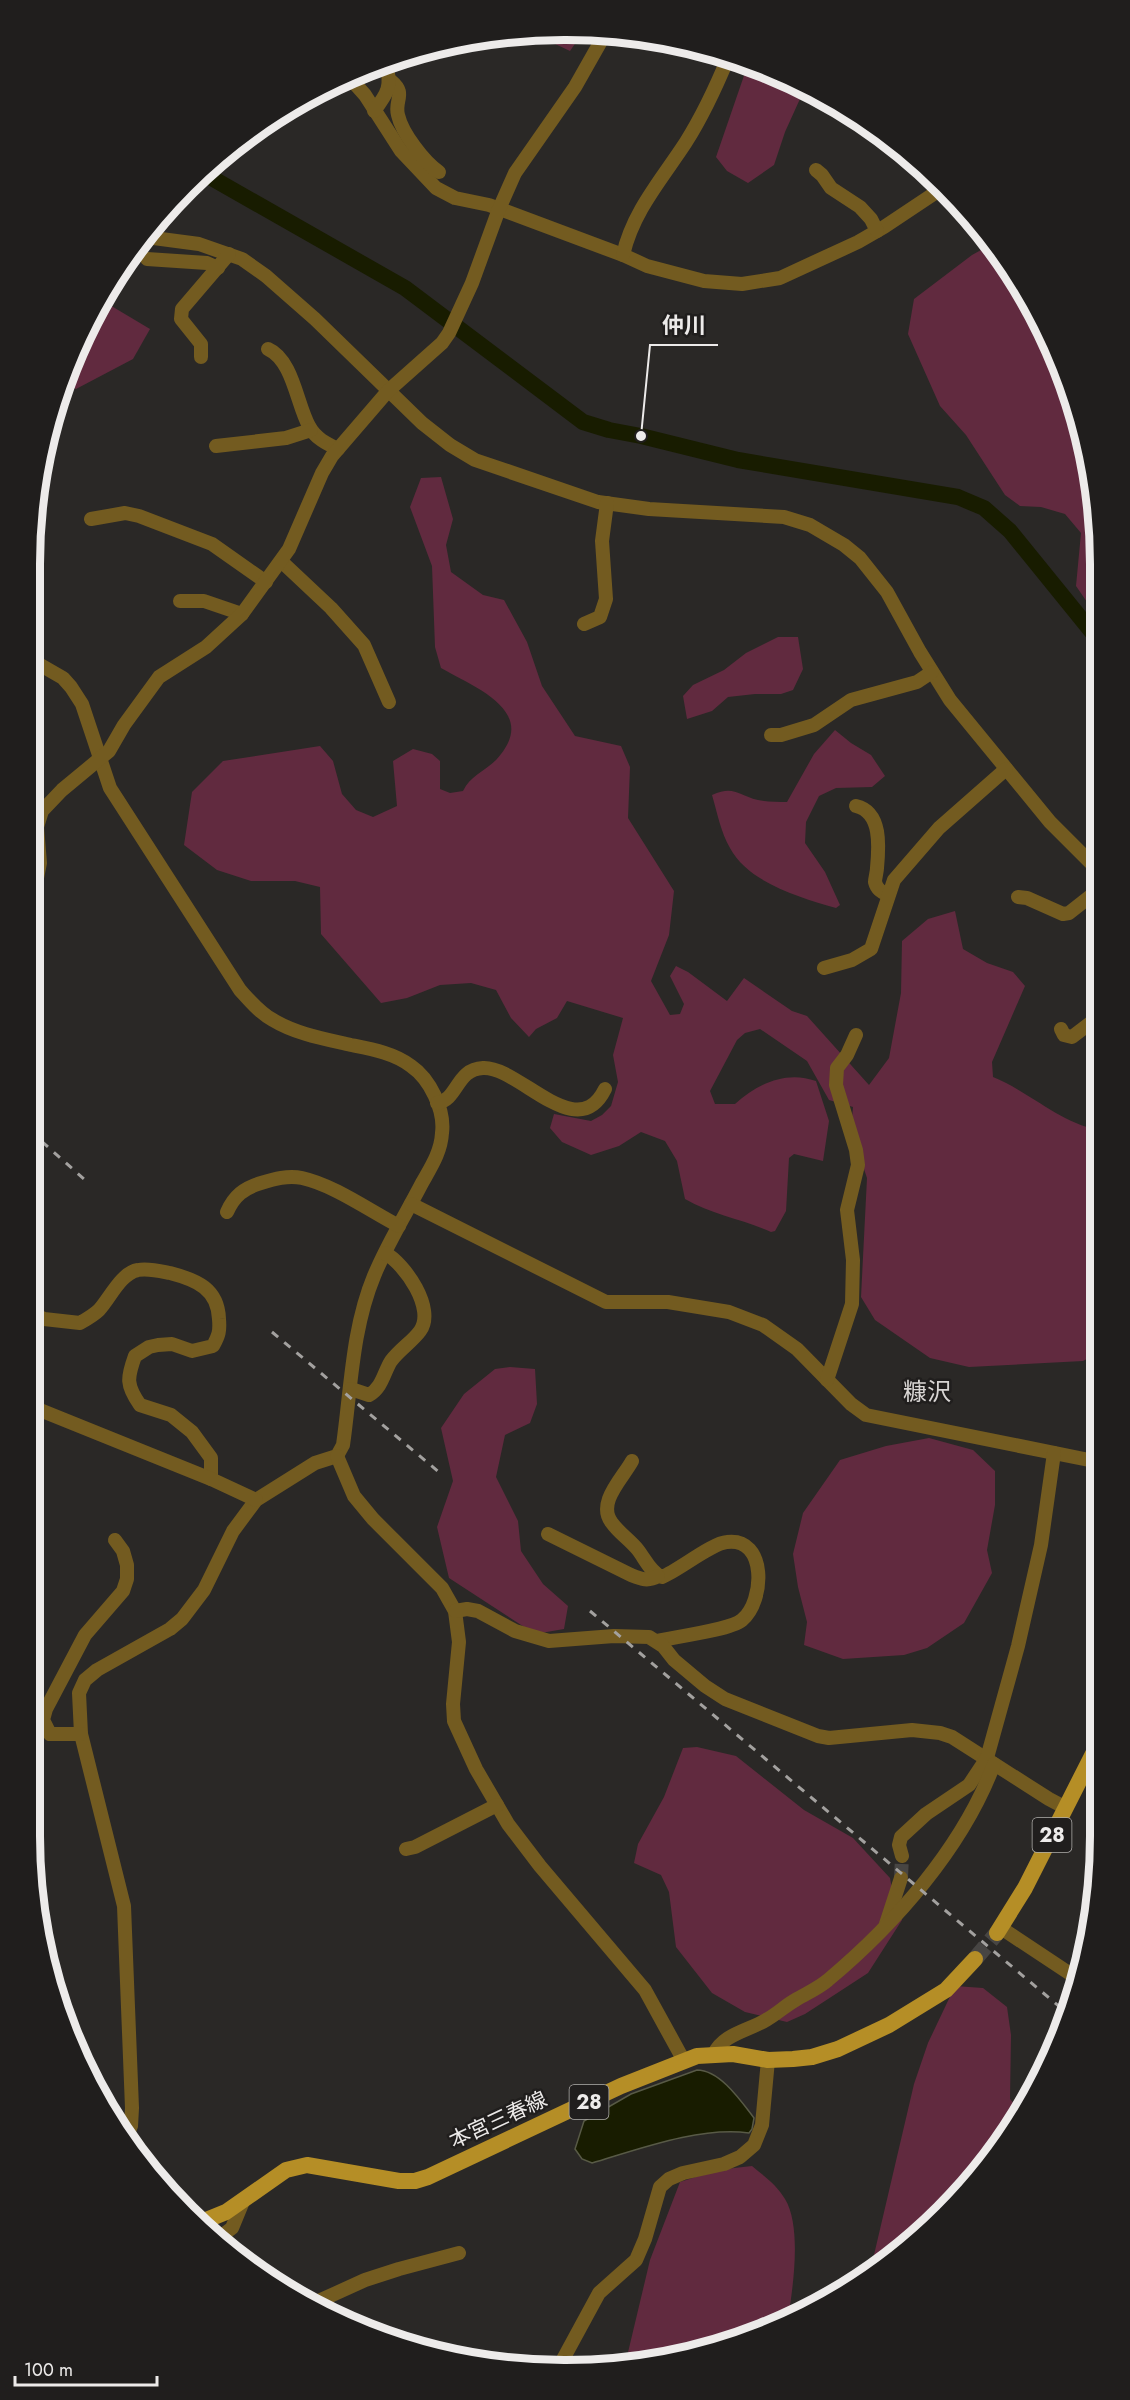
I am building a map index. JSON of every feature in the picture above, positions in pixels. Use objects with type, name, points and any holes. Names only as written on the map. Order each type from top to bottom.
[{"type":"main road","name":"28","points":[[999,1931],[1025,1888],[1090,1760]]},
{"type":"main road","name":"本宮三春線","points":[[209,2220],[280,2173],[307,2164],[399,2181],[420,2180],[621,2086],[704,2054],[733,2054],[768,2060],[812,2057],[863,2038],[946,1989],[975,1959]]},
{"type":"street","points":[[40,818],[49,803],[110,751],[124,725],[159,677],[206,647],[242,614],[281,561],[298,531],[322,473],[338,449],[388,392],[434,351],[449,333],[460,311],[499,209],[522,161],[575,87],[600,42]]},
{"type":"street","points":[[623,255],[637,215],[699,121],[711,100],[725,65]]},
{"type":"street","points":[[374,111],[384,98],[391,81],[388,71]]},
{"type":"street","points":[[391,81],[398,86],[400,94],[397,111],[410,141],[439,172]]},
{"type":"street","points":[[355,84],[407,159],[436,188],[455,198],[499,209],[623,255],[646,267],[704,281],[742,284],[780,278],[877,231],[926,200],[934,192]]},
{"type":"street","points":[[816,170],[831,188],[860,207],[871,219],[877,231]]},
{"type":"street","points":[[155,238],[199,244],[243,260],[266,276],[315,320],[388,392],[445,441],[475,460],[598,502],[649,509],[768,515],[810,525],[826,533],[860,558],[887,592],[950,700],[1050,822],[1090,862]]},
{"type":"street","points":[[201,357],[201,344],[181,319],[182,309],[229,254]]},
{"type":"street","points":[[147,259],[207,263],[218,268]]},
{"type":"street","points":[[268,349],[279,357],[292,381],[311,430],[318,438],[338,449]]},
{"type":"street","points":[[216,446],[286,438],[311,430]]},
{"type":"street","points":[[584,624],[600,617],[606,599],[602,541],[608,503]]},
{"type":"street","points":[[91,519],[125,513],[139,516],[212,544],[266,582]]},
{"type":"street","points":[[281,561],[331,608],[364,645],[389,702]]},
{"type":"street","points":[[180,601],[204,601],[242,614]]},
{"type":"street","points":[[40,665],[63,678],[71,687],[81,704],[110,788],[226,972],[253,1004],[273,1020],[286,1026],[379,1051],[408,1064],[426,1082],[437,1103],[443,1132],[438,1152],[374,1276],[360,1319],[343,1445],[337,1455],[315,1463],[256,1500],[233,1531],[204,1590],[182,1619],[170,1629],[97,1670],[85,1680],[79,1693],[81,1734],[124,1906],[132,2108],[130,2128]]},
{"type":"street","points":[[771,735],[781,735],[814,725],[850,700],[917,682],[932,672]]},
{"type":"street","points":[[825,968],[845,963],[871,950],[894,880],[939,828],[1006,770]]},
{"type":"street","points":[[856,806],[862,807],[872,816],[878,839],[875,883],[880,891],[888,895]]},
{"type":"street","points":[[1018,897],[1027,898],[1063,914],[1069,913],[1090,896]]},
{"type":"street","points":[[1061,1029],[1064,1035],[1072,1037],[1090,1023]]},
{"type":"street","points":[[827,1380],[852,1304],[853,1260],[847,1210],[858,1165],[856,1150],[836,1084],[837,1068],[847,1055],[856,1035]]},
{"type":"street","points":[[437,1103],[443,1102],[448,1097],[467,1072],[481,1067],[501,1071],[553,1103],[564,1107],[583,1109],[591,1106],[601,1097],[605,1089]]},
{"type":"street","points":[[227,1212],[237,1195],[252,1186],[276,1178],[301,1177],[399,1226]]},
{"type":"street","points":[[411,1204],[606,1302],[668,1302],[729,1312],[763,1325],[797,1349],[850,1404],[866,1415],[1090,1460]]},
{"type":"street","points":[[351,1389],[369,1395],[376,1391],[393,1358],[400,1348],[421,1330],[424,1322],[421,1297],[417,1287],[385,1253]]},
{"type":"street","points":[[40,1317],[80,1323],[98,1311],[122,1281],[136,1270],[157,1270],[174,1274],[196,1282],[212,1294],[218,1305],[220,1334],[213,1346],[192,1351],[172,1344],[149,1347],[135,1356],[128,1379],[128,1385],[140,1405],[171,1415],[192,1432],[211,1458],[211,1479]]},
{"type":"street","points":[[40,1410],[211,1479],[256,1500]]},
{"type":"street","points":[[714,2054],[720,2044],[766,2020],[828,1981],[885,1929],[935,1869],[987,1784],[990,1761],[1036,1568],[1054,1453]]},
{"type":"street","points":[[337,1455],[354,1496],[373,1519],[442,1588],[455,1611],[459,1642],[453,1704],[454,1721],[463,1745],[497,1805],[508,1824],[540,1866],[645,1990],[684,2061]]},
{"type":"street","points":[[632,1461],[609,1495],[606,1512],[610,1521],[635,1546],[658,1576]]},
{"type":"street","points":[[548,1534],[644,1580],[662,1577],[675,1571],[723,1542],[736,1541],[749,1548],[754,1557],[759,1589],[755,1602],[741,1621],[727,1627],[657,1641]]},
{"type":"street","points":[[81,1734],[50,1734],[43,1720],[46,1709],[86,1635],[123,1591],[127,1579],[127,1565],[123,1551],[115,1540]]},
{"type":"street","points":[[455,1611],[467,1609],[478,1611],[515,1631],[549,1641],[614,1636],[649,1637],[657,1641],[682,1667],[725,1699],[818,1736],[829,1738],[900,1730],[926,1731],[952,1737],[1066,1808]]},
{"type":"street","points":[[902,1856],[899,1845],[901,1837],[926,1814],[969,1785],[990,1761]]},
{"type":"street","points":[[406,1849],[415,1847],[497,1805]]},
{"type":"street","points":[[885,1929],[901,1878]]},
{"type":"street","points":[[999,1931],[1071,1975]]},
{"type":"street","points":[[563,2360],[599,2293],[636,2260],[645,2239],[660,2187],[669,2179],[682,2173],[724,2164],[740,2157],[754,2145],[762,2125],[768,2060]]},
{"type":"street","points":[[225,2234],[232,2228],[244,2199]]},
{"type":"street","points":[[323,2299],[376,2276],[422,2261],[459,2253]]},
{"type":"shaded area","points":[[549,41],[577,41],[570,51]]},
{"type":"shaded area","points":[[745,72],[801,97],[785,132],[774,165],[748,183],[727,171],[716,157]]},
{"type":"shaded area","points":[[983,249],[1001,274],[1035,333],[1062,396],[1072,429],[1085,497],[1090,565],[1090,606],[1076,586],[1081,533],[1065,514],[1041,507],[1020,506],[1005,495],[966,435],[940,406],[908,334],[914,299]]},
{"type":"shaded area","points":[[110,305],[150,329],[133,359],[76,389],[72,386],[80,364]]},
{"type":"shaded area","points":[[441,477],[453,519],[446,545],[451,572],[483,595],[504,600],[527,642],[542,686],[575,736],[621,746],[630,767],[628,818],[674,891],[669,935],[651,981],[670,1015],[680,1014],[684,1004],[670,976],[676,966],[688,972],[727,1001],[744,978],[792,1011],[807,1016],[869,1085],[889,1058],[901,993],[902,941],[928,919],[955,911],[963,949],[987,963],[1013,972],[1025,986],[992,1062],[993,1077],[1070,1120],[1090,1128],[1090,1357],[1083,1361],[969,1367],[930,1358],[875,1320],[861,1297],[867,1178],[851,1130],[853,1107],[829,1100],[807,1061],[760,1029],[745,1033],[737,1040],[710,1091],[715,1104],[735,1104],[753,1090],[772,1081],[794,1077],[805,1078],[816,1081],[829,1121],[823,1161],[794,1154],[789,1158],[786,1211],[775,1231],[771,1232],[706,1209],[685,1199],[677,1161],[665,1141],[641,1132],[619,1146],[591,1155],[562,1142],[550,1128],[554,1114],[591,1121],[611,1106],[618,1082],[613,1055],[623,1018],[567,1001],[557,1018],[536,1029],[529,1037],[511,1018],[496,990],[471,983],[440,985],[407,998],[381,1003],[321,934],[320,887],[295,881],[251,881],[217,870],[184,845],[192,792],[223,761],[320,746],[333,761],[342,794],[356,810],[373,817],[397,806],[393,761],[413,749],[432,754],[440,761],[440,789],[450,793],[463,791],[474,777],[496,760],[508,743],[511,728],[508,715],[499,704],[486,693],[441,668],[435,647],[432,566],[410,507],[421,478]]},
{"type":"shaded area","points":[[778,637],[798,637],[803,669],[793,690],[781,694],[728,697],[712,711],[687,719],[683,696],[693,685],[724,670],[746,653]]},
{"type":"shaded area","points":[[835,730],[871,755],[885,776],[872,787],[836,788],[819,796],[806,822],[805,843],[825,872],[840,905],[836,908],[776,887],[749,871],[738,860],[727,842],[712,795],[731,791],[758,800],[787,802],[814,754]]},
{"type":"shaded area","points":[[510,1367],[535,1369],[537,1404],[530,1423],[505,1435],[496,1477],[518,1521],[521,1551],[543,1584],[568,1606],[564,1629],[535,1634],[449,1578],[437,1527],[453,1481],[441,1428],[464,1394],[495,1369]]},
{"type":"shaded area","points":[[929,1438],[973,1450],[995,1471],[995,1505],[987,1550],[992,1573],[964,1623],[927,1648],[904,1655],[843,1659],[804,1645],[807,1622],[793,1554],[803,1513],[840,1460],[886,1446]]},
{"type":"shaded area","points":[[697,1747],[736,1756],[804,1810],[853,1838],[890,1878],[894,1900],[902,1920],[868,1973],[805,2014],[787,2022],[745,2012],[712,1993],[676,1947],[669,1892],[661,1875],[634,1863],[638,1844],[664,1797],[683,1748]]},
{"type":"shaded area","points":[[955,1986],[983,1988],[1007,2007],[1011,2035],[1010,2099],[1015,2104],[981,2154],[959,2181],[911,2229],[873,2259],[914,2084],[928,2043]]},
{"type":"shaded area","points":[[697,2070],[714,2075],[736,2095],[754,2118],[749,2133],[730,2132],[691,2136],[592,2163],[582,2159],[575,2149],[584,2121],[631,2094]]},
{"type":"shaded area","points":[[752,2166],[778,2189],[785,2199],[790,2211],[795,2241],[789,2309],[766,2320],[701,2342],[627,2356],[650,2260],[680,2182],[717,2170]]},
{"type":"waterway","points":[[212,178],[405,288],[583,422],[738,460],[958,497],[984,508],[1010,531],[1090,630]]},
{"type":"tunnel","points":[[901,1878],[902,1856]]},
{"type":"tunnel","points":[[975,1959],[997,1933]]},
{"type":"railway","points":[[40,1140],[84,1179]]},
{"type":"railway","points":[[272,1332],[440,1473]]},
{"type":"railway","points":[[590,1611],[1061,2008]]},
{"type":"place","name":"仲川","points":[[641,436]]},
{"type":"district","name":"糠沢","points":[[927,1392]]}]
